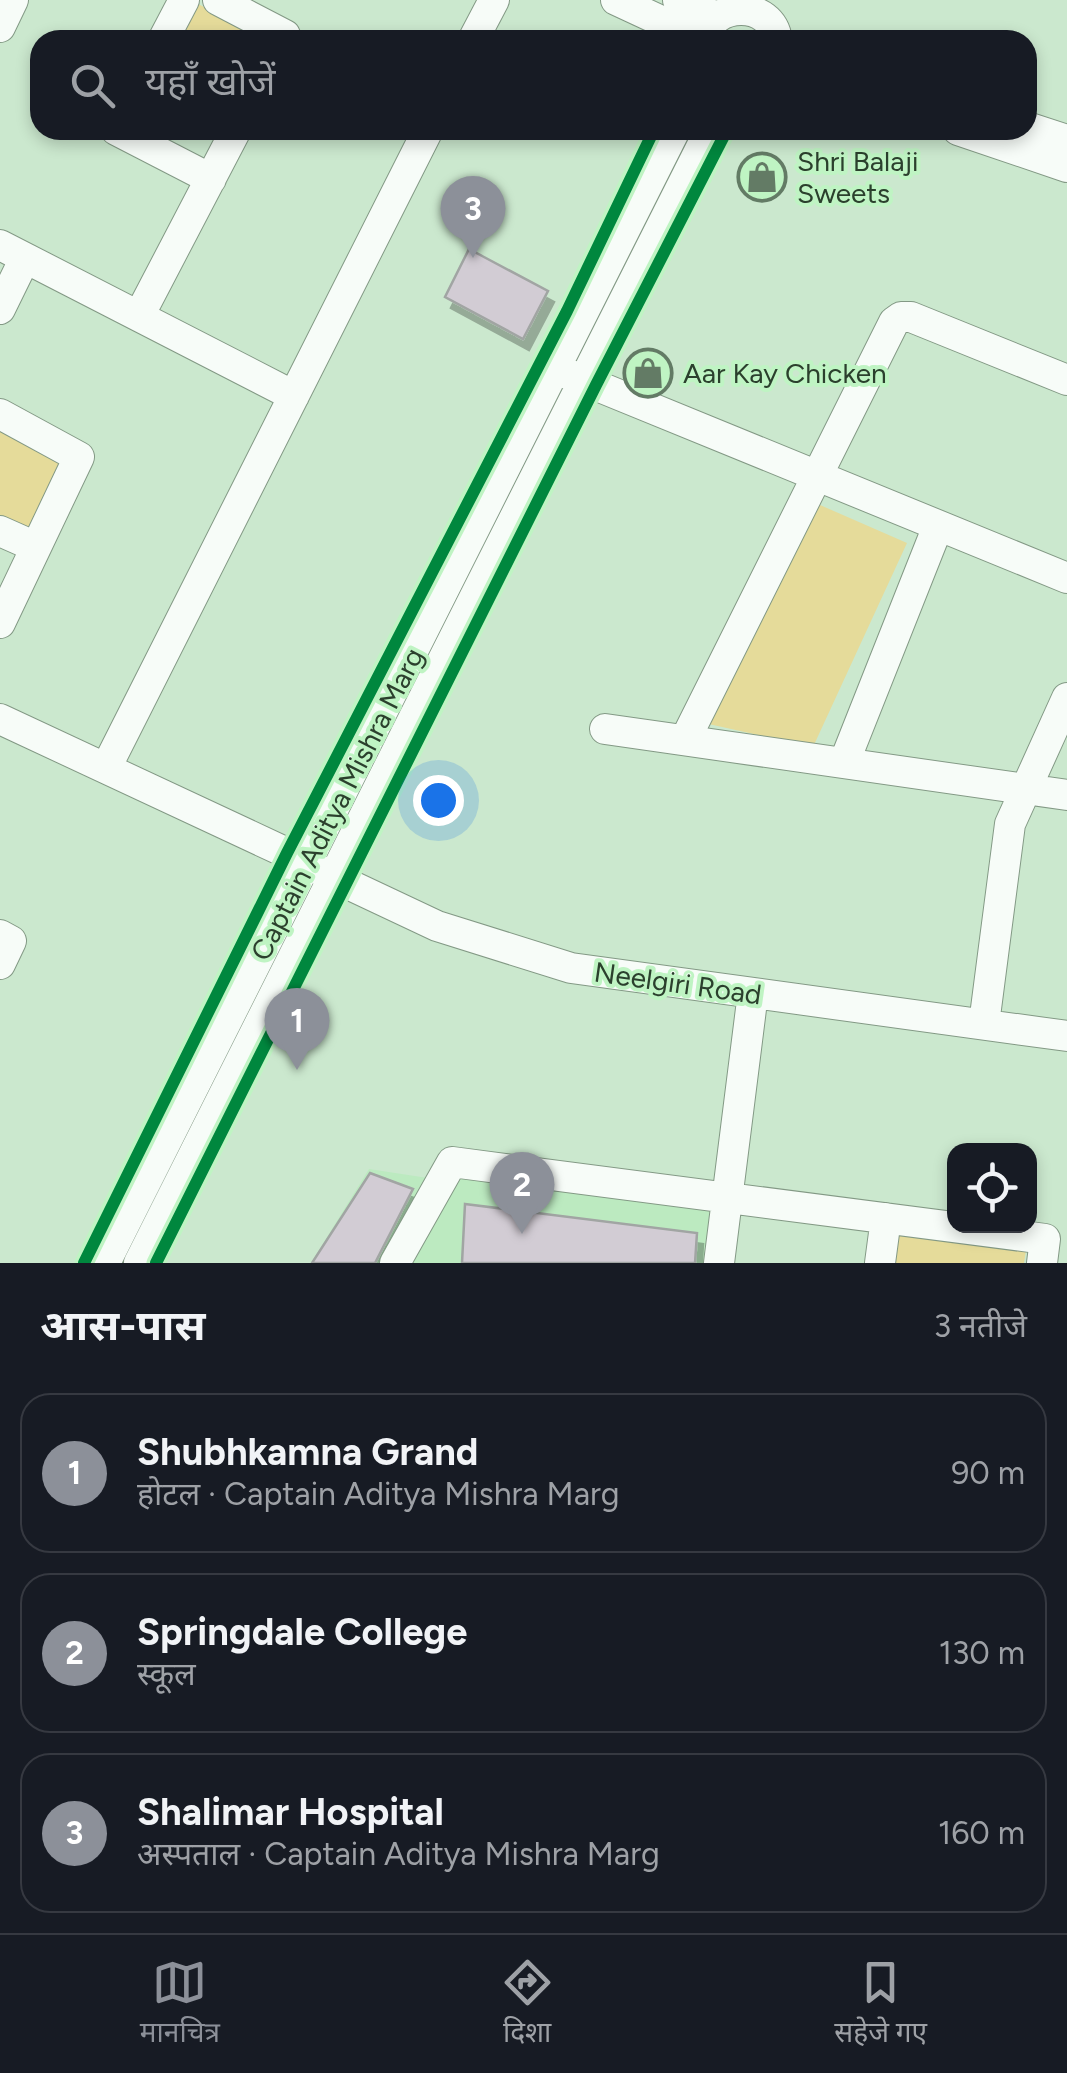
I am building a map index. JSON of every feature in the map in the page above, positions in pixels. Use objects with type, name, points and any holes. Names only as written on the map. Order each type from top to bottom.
[{"type":"street","points":[[0,26],[13,0]]},
{"type":"street","points":[[168,30],[184,0]]},
{"type":"street","points":[[218,0],[277,30]]},
{"type":"street","points":[[479,30],[494,0]]},
{"type":"street","points":[[616,0],[700,30]]},
{"type":"street","points":[[678,0],[704,30]]},
{"type":"street","points":[[707,30],[725,6],[759,11]]},
{"type":"street","points":[[1037,130],[1067,140]]},
{"type":"street","points":[[135,140],[211,179]]},
{"type":"street","points":[[140,316],[231,140]]},
{"type":"street","points":[[106,768],[423,140]]},
{"type":"street","name":"Captain Aditya Mishra Marg","points":[[570,374],[672,140]]},
{"type":"street","name":"Captain Aditya Mishra Marg","points":[[105,1263],[320,870],[570,374],[704,140]]},
{"type":"street","points":[[987,140],[1067,167]]},
{"type":"street","points":[[0,309],[13,251],[294,396]]},
{"type":"street","points":[[685,740],[894,322],[911,317],[1067,380]]},
{"type":"street","points":[[570,374],[1067,578]]},
{"type":"street","points":[[0,414],[79,457],[0,623]]},
{"type":"street","points":[[844,763],[938,526]]},
{"type":"street","points":[[0,530],[36,547]]},
{"type":"street","points":[[984,1024],[1010,824],[1067,698]]},
{"type":"street","name":"Neelgiri Road","points":[[0,719],[436,926],[571,968],[1067,1036]]},
{"type":"street","points":[[605,729],[1067,795]]},
{"type":"street","name":"Captain Aditya Mishra Marg","points":[[139,1263],[320,870]]},
{"type":"street","points":[[719,1263],[753,994]]},
{"type":"street","points":[[395,1263],[452,1162],[1045,1238],[1042,1263]]},
{"type":"street","points":[[880,1263],[886,1218]]},
{"type":"shaded area","points":[[198,4],[252,30],[185,30]]},
{"type":"shaded area","points":[[0,431],[63,461],[29,533],[0,519]]},
{"type":"shaded area","points":[[804,498],[907,543],[813,747],[686,719]]},
{"type":"shaded area","points":[[369,1169],[454,1182],[460,1169],[718,1205],[711,1263],[311,1263]]},
{"type":"shaded area","points":[[898,1235],[1026,1250],[1024,1263],[894,1263]]},
{"type":"building","points":[[469,249],[548,291],[523,339],[445,297]]},
{"type":"building","points":[[370,1173],[413,1189],[375,1263],[312,1263]]},
{"type":"building","points":[[465,1204],[697,1233],[695,1263],[462,1263]]},
{"type":"cycle path","points":[[84,1263],[287,853],[567,311],[649,140]]},
{"type":"cycle path","points":[[156,1263],[722,140]]},
{"type":"place","name":"Shri Balaji Sweets","points":[[762,177]]},
{"type":"place","name":"Shalimar Hospital","points":[[473,258]]},
{"type":"place","name":"Aar Kay Chicken","points":[[648,373]]},
{"type":"place","name":"Shubhkamna Grand","points":[[297,1070]]},
{"type":"place","name":"Springdale College","points":[[522,1234]]}]
